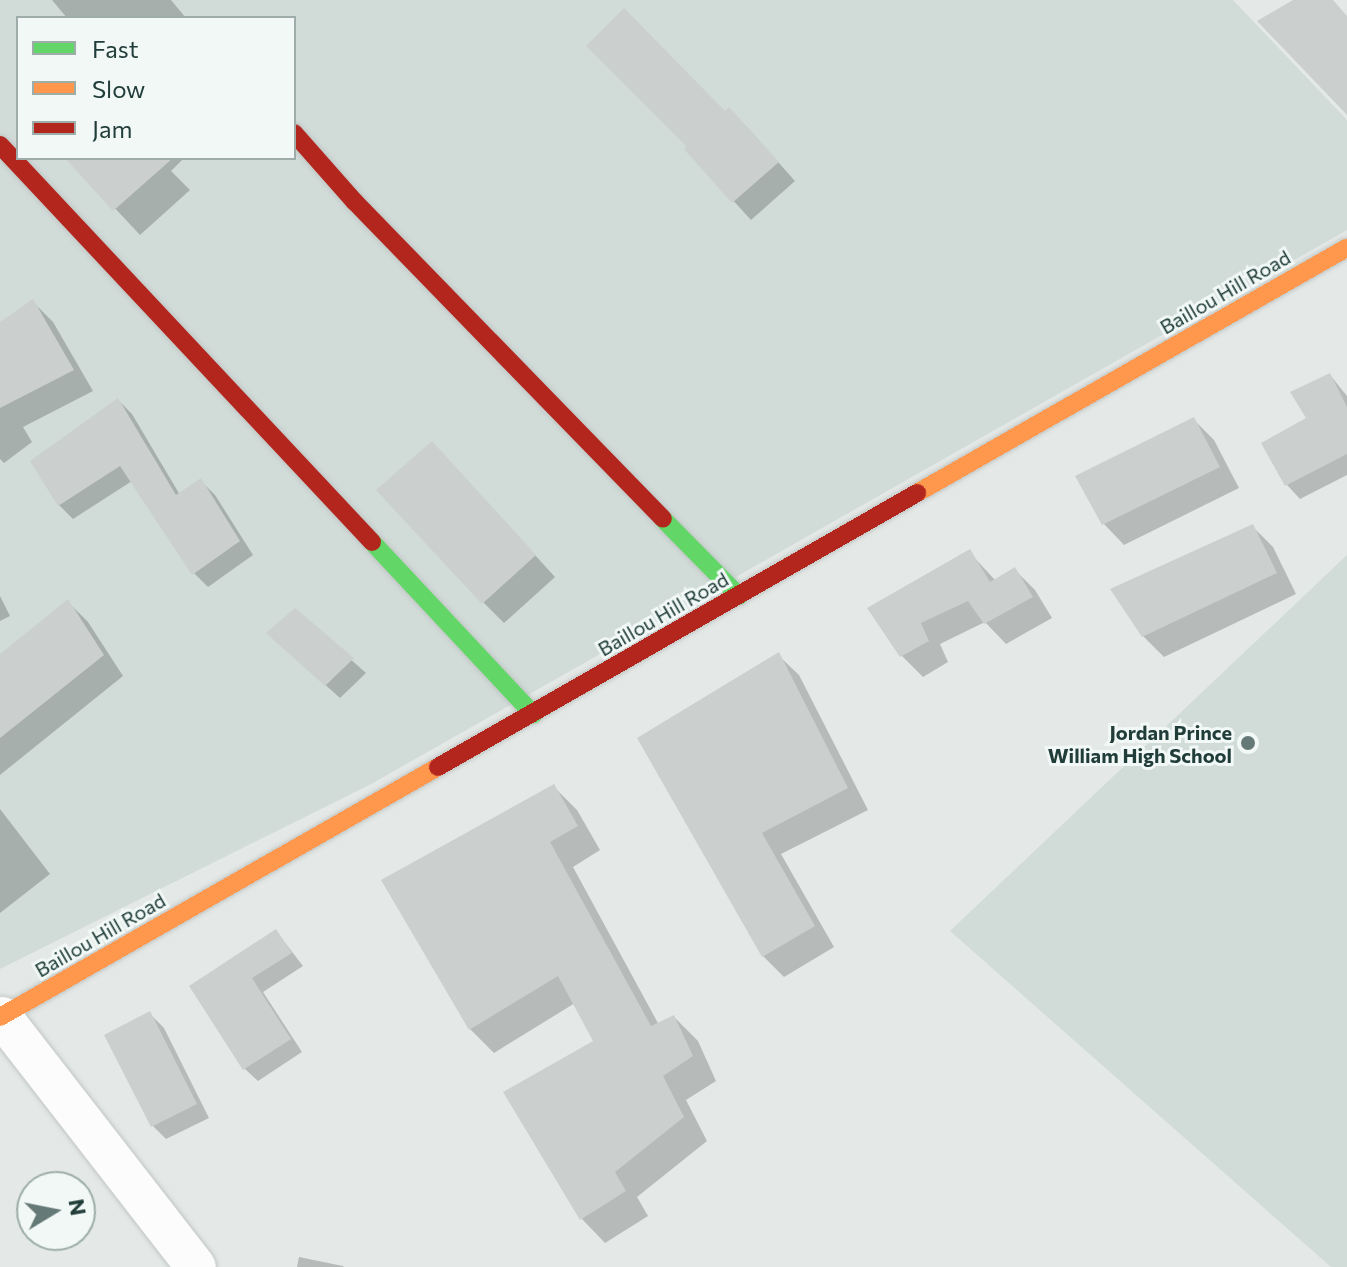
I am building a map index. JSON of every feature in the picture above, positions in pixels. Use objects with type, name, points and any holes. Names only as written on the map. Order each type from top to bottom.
[{"type":"main road","points":[[296,135],[354,201],[739,596]]},
{"type":"main road","points":[[0,145],[533,714]]},
{"type":"main road","name":"Baillou Hill Road","points":[[1,1017],[1347,248]]},
{"type":"street","points":[[1,1017],[196,1267]]},
{"type":"shaded area","points":[[0,0],[1233,0],[1347,120],[1347,230],[373,783],[0,969]]},
{"type":"shaded area","name":"Jordan Prince William High School","points":[[1347,555],[1347,1267],[1331,1267],[950,931]]},
{"type":"building","points":[[1293,0],[1333,0],[1347,16],[1347,115],[1257,21]]},
{"type":"building","points":[[624,8],[725,111],[729,107],[779,162],[732,203],[684,149],[686,146],[586,46]]},
{"type":"building","points":[[67,160],[171,160],[113,211]]},
{"type":"building","points":[[33,299],[74,370],[0,408],[0,322]]},
{"type":"building","points":[[1330,373],[1347,407],[1347,454],[1285,486],[1261,443],[1306,418],[1290,392]]},
{"type":"building","points":[[118,398],[176,495],[201,478],[240,541],[192,575],[120,466],[58,506],[30,461]]},
{"type":"building","points":[[1194,417],[1220,467],[1102,525],[1075,476]]},
{"type":"building","points":[[432,441],[536,555],[482,604],[376,490]]},
{"type":"building","points":[[1253,524],[1277,573],[1142,637],[1110,589]]},
{"type":"building","points":[[970,549],[990,582],[1015,567],[1033,597],[984,624],[968,601],[921,623],[929,641],[900,657],[867,608]]},
{"type":"building","points":[[68,599],[104,655],[0,738],[0,654]]},
{"type":"building","points":[[295,608],[354,658],[325,686],[266,633]]},
{"type":"building","points":[[779,652],[848,788],[762,833],[815,926],[762,957],[637,738]]},
{"type":"building","points":[[554,784],[578,826],[550,842],[651,1026],[674,1015],[693,1056],[663,1076],[684,1117],[615,1172],[626,1191],[580,1220],[503,1092],[593,1041],[558,976],[469,1030],[381,880]]},
{"type":"building","points":[[276,929],[292,953],[252,978],[291,1039],[243,1070],[189,986]]},
{"type":"building","points":[[150,1011],[197,1104],[151,1127],[104,1035]]},
{"type":"traffic: fast","points":[[663,519],[739,596]]},
{"type":"traffic: fast","points":[[372,542],[533,714]]},
{"type":"traffic: slow","points":[[917,493],[1347,248]]},
{"type":"traffic: slow","points":[[0,1017],[438,767]]},
{"type":"traffic: jam","points":[[296,135],[354,201],[663,519]]},
{"type":"traffic: jam","points":[[0,145],[372,542]]},
{"type":"traffic: jam","points":[[438,767],[917,493]]},
{"type":"place","name":"Jordan Prince William High School","points":[[1248,743]]}]
